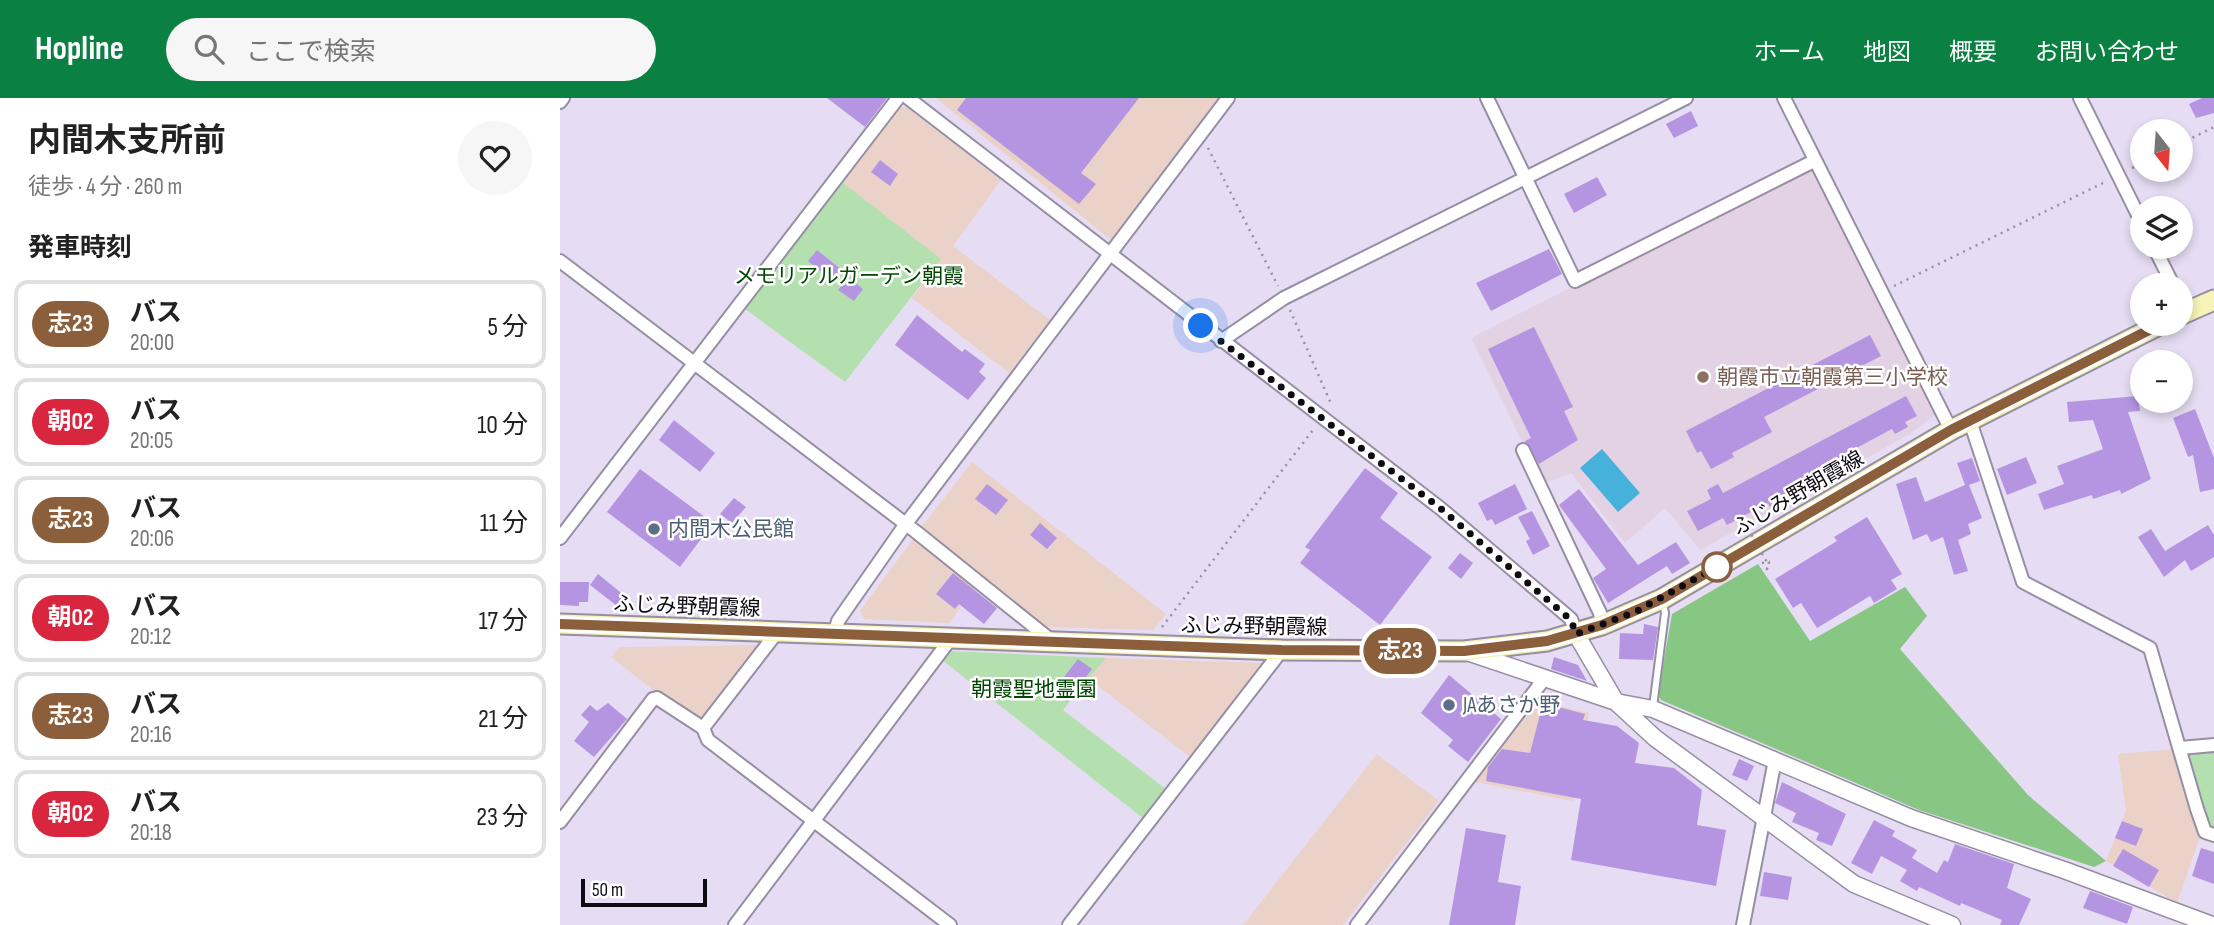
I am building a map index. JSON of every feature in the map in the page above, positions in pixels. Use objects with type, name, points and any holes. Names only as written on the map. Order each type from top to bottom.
[{"type":"main road","points":[[2193,306],[2214,300]]},
{"type":"main road","name":"ふじみ野朝霞線","points":[[560,624],[1282,650],[1464,651],[1519,646],[1576,634],[1662,599],[1951,430],[2137,336]]},
{"type":"street","points":[[560,538],[898,98]]},
{"type":"street","points":[[908,98],[1109,256],[1440,508],[1500,559],[1571,620],[1576,634],[1616,702],[1655,738],[1854,884],[1928,920],[1952,925]]},
{"type":"street","points":[[835,632],[838,621],[905,525],[1228,98]]},
{"type":"street","points":[[1487,98],[1575,281],[1814,161]]},
{"type":"street","points":[[1221,341],[1284,298],[1686,98]]},
{"type":"street","points":[[1784,98],[1951,430]]},
{"type":"street","points":[[2080,98],[2130,198]]},
{"type":"street","points":[[560,261],[1052,641]]},
{"type":"street","points":[[1970,421],[2023,582],[2150,648],[2205,832],[2214,835]]},
{"type":"street","points":[[1523,450],[1600,613],[1602,625]]},
{"type":"street","points":[[703,728],[778,631]]},
{"type":"street","points":[[734,925],[952,637]]},
{"type":"street","points":[[1069,925],[1282,650]]},
{"type":"street","points":[[1464,651],[1616,702],[1653,709],[1911,818],[2064,870],[2212,925]]},
{"type":"street","points":[[1357,925],[1544,679]]},
{"type":"street","points":[[560,822],[653,699],[657,698],[703,728],[708,740],[950,925]]},
{"type":"street","points":[[2180,748],[2214,745]]},
{"type":"street","points":[[1742,925],[1775,760]]},
{"type":"lane","points":[[1653,709],[1665,613],[1662,599]]},
{"type":"path","points":[[2193,138],[2214,127]]},
{"type":"path","points":[[1151,646],[1164,623],[1322,418],[1330,412],[1333,404],[1284,298],[1200,132]]},
{"type":"path","points":[[1883,292],[2130,170]]},
{"type":"path","points":[[1748,529],[1768,564],[1767,569],[1769,562],[1762,563]]},
{"type":"shaded area","points":[[936,98],[1220,98],[1111,240]]},
{"type":"shaded area","points":[[906,107],[1001,180],[953,246],[1050,320],[1009,373],[912,298],[940,260],[842,182],[899,108]]},
{"type":"shaded area","name":"朝霞市立朝霞第三小学校","points":[[1811,167],[1935,415],[1910,434],[1700,550],[1665,508],[1625,543],[1571,473],[1543,484],[1471,338]]},
{"type":"shaded area","points":[[972,462],[1166,614],[1153,630],[1047,627],[920,529]]},
{"type":"shaded area","points":[[913,539],[975,588],[949,623],[864,619],[860,611]]},
{"type":"shaded area","points":[[760,645],[701,721],[653,690],[611,657],[619,647]]},
{"type":"shaded area","points":[[1106,658],[1263,663],[1190,757],[1089,679]]},
{"type":"shaded area","points":[[1539,701],[1589,713],[1573,801],[1475,782]]},
{"type":"shaded area","points":[[2175,749],[2200,837],[2177,903],[2106,861],[2126,811],[2118,754]]},
{"type":"shaded area","points":[[1377,754],[1439,801],[1343,925],[1243,925]]},
{"type":"green space","name":"メモリアルガーデン朝霞","points":[[842,182],[941,259],[845,382],[745,309]]},
{"type":"green space","points":[[1758,564],[1810,641],[1905,587],[1927,616],[1900,649],[2028,795],[2106,861],[2094,867],[1919,810],[1661,700],[1658,695],[1672,614]]},
{"type":"green space","name":"朝霞聖地霊園","points":[[949,651],[1106,658],[1063,710],[1166,789],[1144,819],[942,660]]},
{"type":"green space","points":[[2214,747],[2214,831],[2208,829],[2188,756],[2194,749]]},
{"type":"water","points":[[1602,449],[1640,493],[1618,512],[1580,468]]},
{"type":"building","points":[[827,98],[887,98],[865,127]]},
{"type":"building","points":[[966,98],[1139,98],[1081,173],[1096,184],[1079,204],[957,110]]},
{"type":"building","points":[[2202,98],[2214,98],[2214,113],[2196,118],[2189,104]]},
{"type":"building","points":[[1691,111],[1698,126],[1674,138],[1666,124]]},
{"type":"building","points":[[880,160],[898,174],[890,186],[871,172]]},
{"type":"building","points":[[1597,177],[1607,195],[1574,213],[1564,194]]},
{"type":"building","points":[[1549,249],[1562,274],[1491,311],[1476,283]]},
{"type":"building","points":[[817,250],[842,270],[833,281],[808,261]]},
{"type":"building","points":[[848,277],[863,289],[854,301],[838,290]]},
{"type":"building","points":[[917,315],[962,352],[965,349],[985,364],[979,372],[986,378],[968,400],[895,345]]},
{"type":"building","points":[[1534,327],[1573,407],[1564,411],[1578,440],[1539,464],[1525,441],[1531,438],[1488,349]]},
{"type":"building","points":[[1870,335],[1881,356],[1764,417],[1772,432],[1732,453],[1734,457],[1711,469],[1701,451],[1697,453],[1686,431]]},
{"type":"building","points":[[1906,396],[1917,416],[1905,422],[1908,427],[1895,434],[1892,429],[1847,453],[1852,461],[1826,475],[1825,471],[1786,492],[1789,497],[1770,507],[1768,503],[1727,525],[1723,518],[1698,531],[1687,511],[1711,499],[1707,490],[1718,484],[1723,493]]},
{"type":"building","points":[[2130,397],[2128,412],[2151,479],[2121,494],[2120,490],[2093,499],[2092,495],[2044,510],[2038,494],[2064,484],[2057,466],[2103,449],[2093,420],[2069,422],[2067,402]]},
{"type":"building","points":[[2195,409],[2214,458],[2214,489],[2200,492],[2193,455],[2188,457],[2173,418],[2193,413]]},
{"type":"building","points":[[674,420],[715,453],[700,472],[659,440]]},
{"type":"building","points":[[2026,457],[2037,483],[2007,495],[1997,469]]},
{"type":"building","points":[[1972,458],[1980,481],[1969,485],[1982,518],[1968,524],[1971,534],[1958,540],[1968,571],[1954,575],[1943,537],[1931,542],[1927,534],[1913,540],[1896,484],[1916,477],[1925,502],[1965,485],[1957,463]]},
{"type":"building","points":[[1365,468],[1398,493],[1380,518],[1432,557],[1380,625],[1300,563],[1310,550],[1305,547]]},
{"type":"building","points":[[640,469],[713,523],[680,567],[607,512]]},
{"type":"building","points":[[987,484],[1008,500],[996,515],[975,499]]},
{"type":"building","points":[[1515,484],[1527,509],[1495,525],[1492,519],[1487,521],[1478,503]]},
{"type":"building","points":[[1579,489],[1638,565],[1676,542],[1690,563],[1672,574],[1667,566],[1608,603],[1593,578],[1606,569],[1559,505]]},
{"type":"building","points":[[734,498],[746,507],[732,523],[720,514]]},
{"type":"building","points":[[1532,511],[1550,546],[1533,555],[1526,541],[1530,539],[1518,517]]},
{"type":"building","points":[[1867,517],[1902,574],[1891,580],[1897,589],[1874,603],[1870,596],[1817,628],[1801,603],[1793,608],[1775,579],[1837,541],[1834,537]]},
{"type":"building","points":[[1040,523],[1057,538],[1047,549],[1030,535]]},
{"type":"building","points":[[2208,525],[2214,535],[2214,557],[2191,571],[2185,560],[2164,577],[2138,537],[2151,529],[2165,551]]},
{"type":"building","points":[[1460,553],[1473,563],[1461,579],[1448,568]]},
{"type":"building","points":[[953,573],[997,608],[984,624],[959,604],[955,609],[936,594]]},
{"type":"building","points":[[598,574],[625,596],[617,606],[590,585]]},
{"type":"building","points":[[560,582],[589,582],[588,602],[579,602],[579,606],[560,605]]},
{"type":"building","points":[[1644,624],[1658,627],[1653,660],[1619,659],[1620,633],[1643,634]]},
{"type":"building","points":[[1554,657],[1578,665],[1587,681],[1551,669]]},
{"type":"building","points":[[1078,659],[1092,669],[1067,702],[1053,691]]},
{"type":"building","points":[[1449,675],[1501,719],[1468,762],[1448,746],[1453,740],[1421,713]]},
{"type":"building","points":[[608,703],[627,719],[594,757],[574,741],[589,722],[581,715],[590,705],[597,711]]},
{"type":"building","points":[[1543,703],[1585,714],[1583,720],[1617,726],[1639,743],[1635,763],[1674,768],[1702,790],[1697,825],[1726,830],[1716,886],[1571,860],[1581,799],[1486,781],[1488,767],[1502,749],[1530,753]]},
{"type":"building","points":[[1739,759],[1754,766],[1747,781],[1732,775]]},
{"type":"building","points":[[1782,782],[1846,814],[1832,846],[1816,840],[1819,833],[1792,822],[1796,813],[1775,803]]},
{"type":"building","points":[[1874,820],[1895,831],[1892,836],[1917,850],[1912,858],[1937,873],[1944,860],[1948,862],[1955,844],[2014,864],[2007,888],[2031,899],[2019,925],[2000,925],[2002,920],[1961,903],[1960,906],[1919,887],[1917,891],[1900,881],[1907,870],[1881,856],[1872,874],[1851,863]]},
{"type":"building","points":[[2122,821],[2143,829],[2136,846],[2115,838]]},
{"type":"building","points":[[1466,828],[1506,835],[1498,882],[1521,886],[1515,925],[1449,925]]},
{"type":"building","points":[[2201,848],[2214,852],[2214,884],[2192,876]]},
{"type":"building","points":[[2123,849],[2159,870],[2149,887],[2113,866]]},
{"type":"building","points":[[1764,872],[1792,877],[1788,900],[1760,896]]},
{"type":"building","points":[[2090,891],[2133,907],[2127,924],[2083,908]]},
{"type":"bus line","name":"志23","points":[[560,624],[1282,650],[1464,651],[1547,641],[1602,625],[1662,599],[1951,430],[2135,336]]},
{"type":"place","name":"朝霞市立朝霞第三小学校","points":[[1703,377]]},
{"type":"place","name":"内間木公民館","points":[[654,529]]},
{"type":"place","name":"JAあさか野","points":[[1449,705]]},
{"type":"route","points":[[1201,326],[1440,508],[1571,620],[1576,634],[1635,612],[1717,567]]}]
